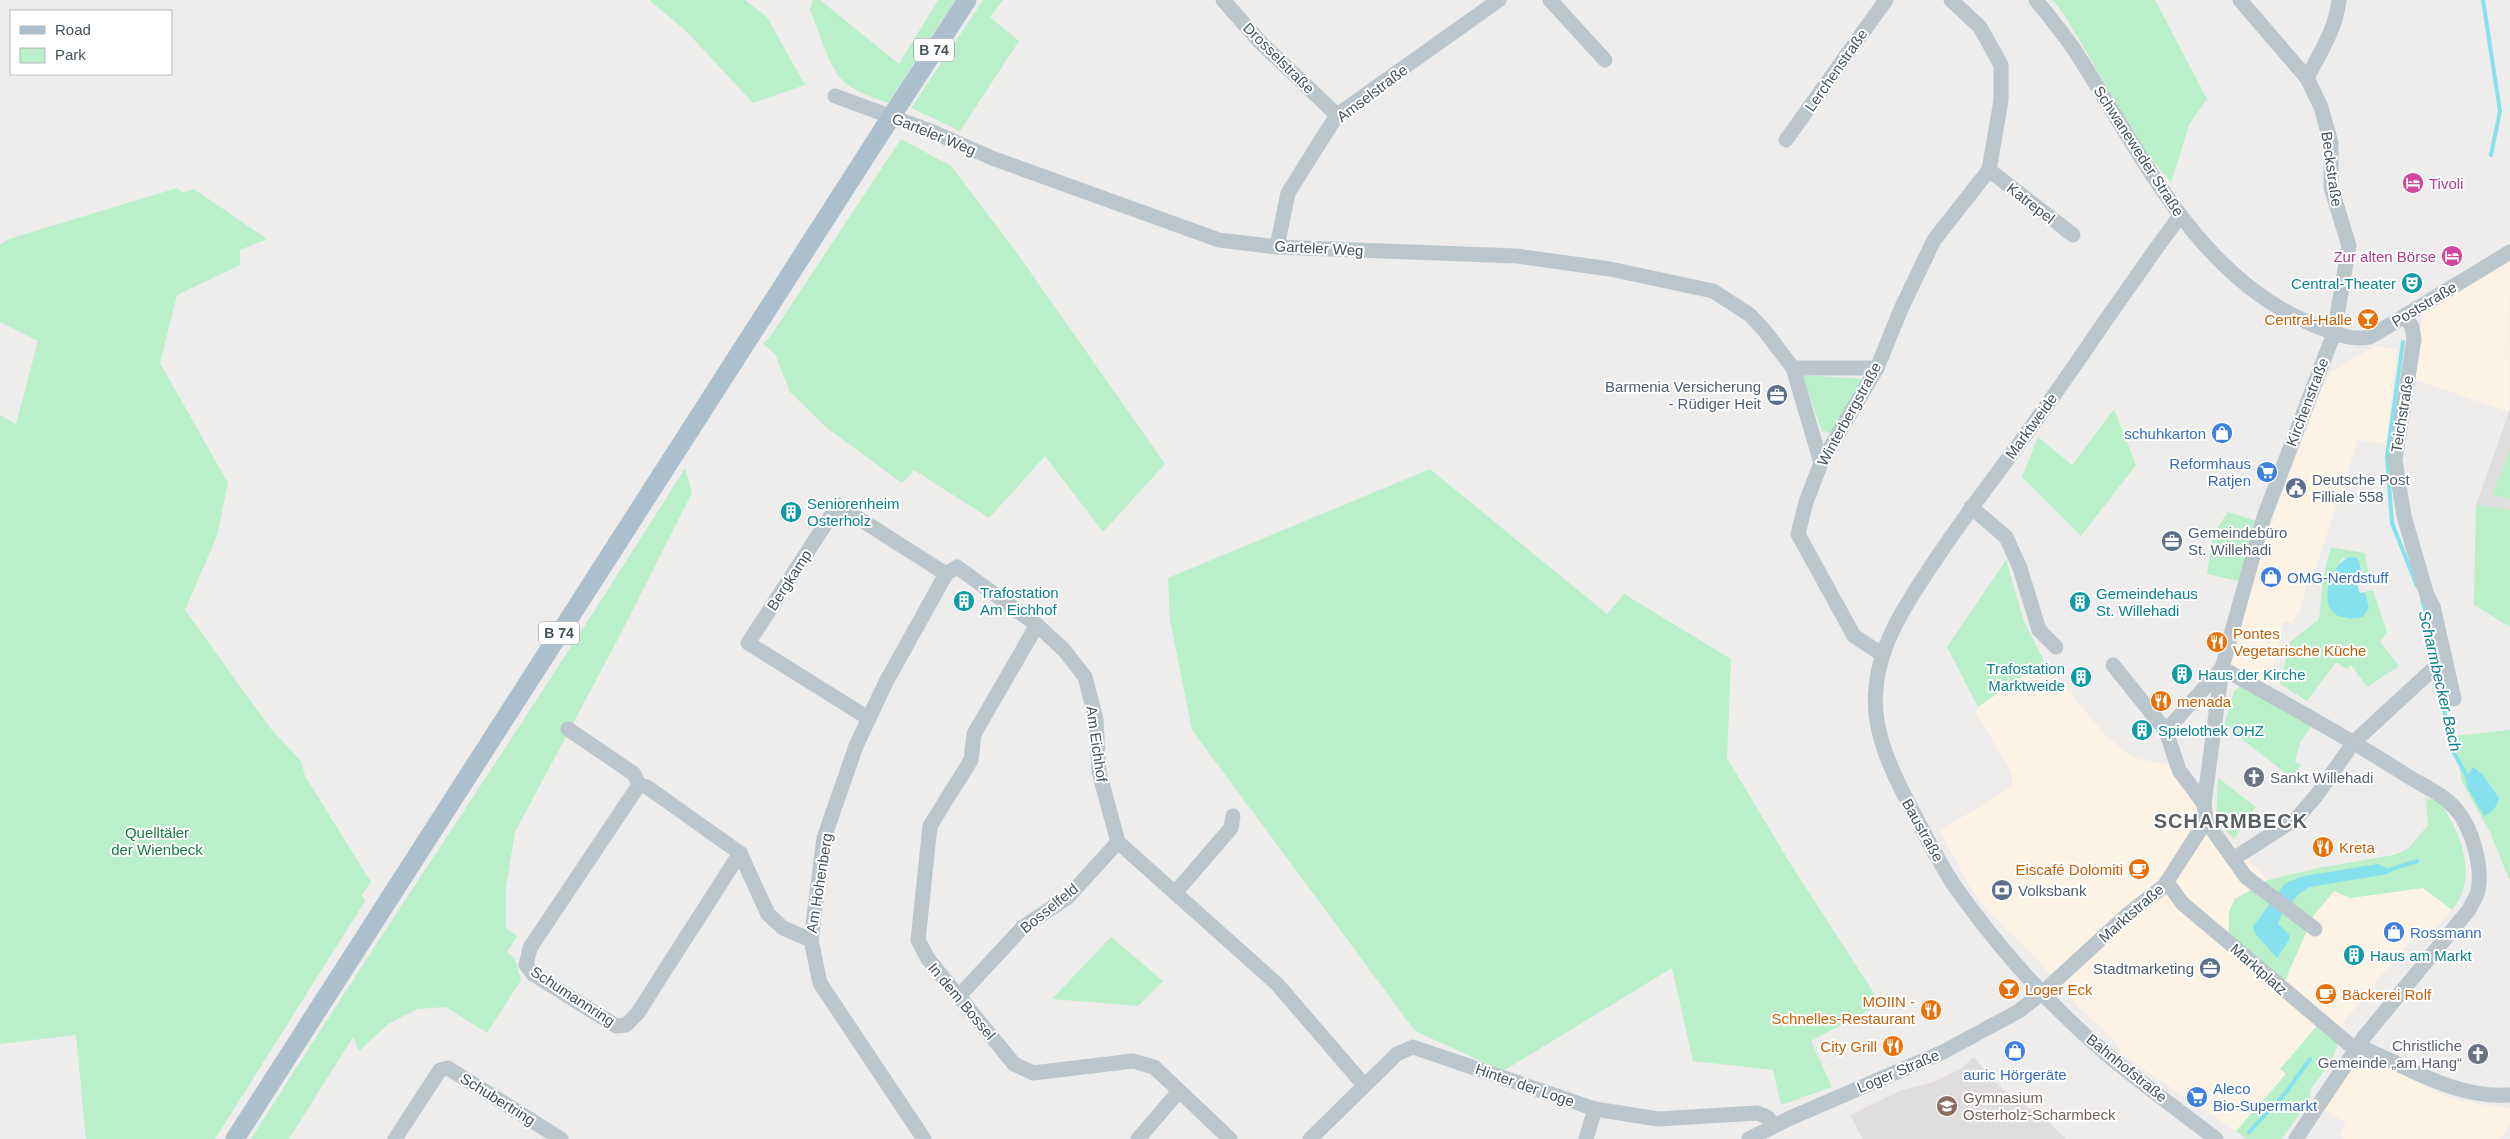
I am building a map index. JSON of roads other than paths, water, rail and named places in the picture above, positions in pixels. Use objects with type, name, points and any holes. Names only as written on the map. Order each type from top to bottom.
[{"type":"main road","name":"B 74","points":[[235,1139],[967,0]]},
{"type":"street","name":"Drosselstraße","points":[[1222,0],[1261,43],[1337,115]]},
{"type":"street","name":"Amselstraße","points":[[1277,247],[1288,193],[1337,115],[1499,0]]},
{"type":"street","points":[[1550,0],[1604,60]]},
{"type":"street","name":"Lerchenstraße","points":[[1786,140],[1886,0]]},
{"type":"street","points":[[1951,0],[1980,27],[2001,65],[2001,100],[1989,170]]},
{"type":"street","name":"Schwaneweder Straße","points":[[2036,0],[2073,48],[2137,155],[2180,216],[2233,272],[2272,303],[2307,322],[2334,333]]},
{"type":"street","name":"Beckstraße","points":[[2240,0],[2307,78],[2321,107],[2327,126],[2331,143],[2331,187],[2349,246],[2334,333]]},
{"type":"street","points":[[2307,78],[2327,41],[2338,14],[2340,0]]},
{"type":"street","name":"Garteler Weg","points":[[836,96],[933,132],[992,158],[1219,240],[1277,247],[1517,256],[1610,269],[1714,291],[1750,315],[1793,368],[1821,463]]},
{"type":"street","name":"Katrepel","points":[[1989,170],[2072,235]]},
{"type":"street","name":"Winterbergstraße","points":[[1883,656],[1854,636],[1798,534],[1806,502],[1821,463],[1877,368],[1898,317],[1934,240],[1989,170]]},
{"type":"street","name":"Marktweide","points":[[1888,639],[1909,599],[1972,507],[2180,216]]},
{"type":"street","name":"Poststraße","points":[[2334,333],[2357,340],[2370,337],[2510,252]]},
{"type":"street","name":"Teichstraße","points":[[2405,315],[2412,327],[2414,339],[2395,460],[2404,516],[2427,596],[2433,606],[2438,665],[2454,699]]},
{"type":"street","name":"Kirchenstraße","points":[[2206,821],[2204,804],[2222,668],[2264,517],[2334,333]]},
{"type":"street","points":[[1793,368],[1877,368]]},
{"type":"street","name":"Bergkamp","points":[[868,718],[748,643],[838,505],[952,571]]},
{"type":"street","points":[[1972,507],[2006,538],[2020,568],[2039,630],[2056,647]]},
{"type":"street","name":"Am Eichhof","points":[[952,571],[1038,625],[1064,650],[1085,677],[1096,719],[1099,772],[1118,842]]},
{"type":"street","name":"Am Hohenberg","points":[[924,1139],[820,983],[811,940],[824,838],[868,718],[886,682],[952,571]]},
{"type":"street","name":"In dem Bossel","points":[[1038,625],[974,734],[971,760],[930,826],[918,940],[928,959],[1014,1064],[1033,1073],[1133,1061],[1154,1067],[1230,1139]]},
{"type":"street","name":"Baustraße","points":[[1888,639],[1876,687],[1875,711],[1882,742],[1898,782],[1955,886],[2042,993]]},
{"type":"street","points":[[2113,665],[2166,730],[2179,770],[2204,804]]},
{"type":"street","points":[[2233,859],[2297,818],[2316,796],[2354,742],[2438,665]]},
{"type":"street","points":[[2166,730],[2222,668],[2354,742],[2421,785],[2444,797],[2464,821],[2479,871],[2478,891],[2468,911],[2357,1048],[2296,1139]]},
{"type":"street","points":[[568,729],[634,774],[639,785],[647,788],[740,853],[768,914],[783,928],[811,940]]},
{"type":"street","name":"Schumannring","points":[[639,785],[530,948],[526,964],[533,974],[616,1026],[626,1025],[637,1014],[740,853]]},
{"type":"street","points":[[1175,893],[1231,828],[1233,816]]},
{"type":"street","points":[[2206,821],[2246,877],[2315,929]]},
{"type":"street","name":"Marktstraße","points":[[2042,993],[2112,928],[2167,882],[2206,821]]},
{"type":"street","points":[[1118,842],[1277,984],[1364,1084]]},
{"type":"street","name":"Bosselfeld","points":[[959,996],[1023,927],[1068,897],[1118,842]]},
{"type":"street","name":"Marktplatz","points":[[2167,882],[2182,903],[2284,990],[2357,1048],[2450,1088],[2493,1096],[2510,1095]]},
{"type":"street","name":"Loger Straße","points":[[1749,1139],[1774,1125],[1951,1048],[2019,1011],[2042,993]]},
{"type":"street","name":"Bahnhofstraße","points":[[2042,993],[2110,1057],[2216,1139]]},
{"type":"street","name":"Hinter der Loge","points":[[1310,1139],[1364,1084],[1397,1054],[1413,1047],[1594,1109],[1658,1119],[1758,1113],[1774,1125]]},
{"type":"street","name":"Schubertring","points":[[395,1139],[440,1070],[448,1068],[545,1135],[561,1139]]},
{"type":"street","points":[[1138,1139],[1179,1091]]},
{"type":"street","points":[[1586,1139],[1594,1109]]},
{"type":"water","points":[[2351,557],[2357,558],[2360,564],[2362,578],[2357,584],[2360,593],[2365,592],[2369,608],[2363,617],[2346,618],[2335,613],[2329,605],[2327,593],[2335,570],[2342,562]]},
{"type":"water","points":[[2473,767],[2482,774],[2499,798],[2494,810],[2484,816],[2467,787],[2466,778]]},
{"type":"water","points":[[2378,864],[2391,870],[2388,874],[2309,887],[2298,895],[2283,912],[2278,924],[2289,934],[2289,940],[2277,958],[2256,935],[2253,927],[2285,883],[2304,876]]},
{"type":"waterway","name":"Scharmbecker Bach","points":[[2483,0],[2500,111],[2491,155]]},
{"type":"waterway","name":"Scharmbecker Bach","points":[[2403,342],[2387,456],[2392,523],[2417,586]]},
{"type":"waterway","name":"Scharmbecker Bach","points":[[2422,599],[2429,623],[2434,664]]},
{"type":"waterway","name":"Scharmbecker Bach","points":[[2435,673],[2454,753],[2469,780]]},
{"type":"waterway","name":"Scharmbecker Bach","points":[[2386,871],[2417,861]]},
{"type":"waterway","name":"Scharmbecker Bach","points":[[2249,1132],[2284,1095],[2310,1059]]},
{"type":"place","name":"Tivoli","points":[[2413,183]]},
{"type":"place","name":"Zur alten Börse","points":[[2452,256]]},
{"type":"place","name":"Central-Theater","points":[[2412,283]]},
{"type":"place","name":"Central-Halle","points":[[2368,319]]},
{"type":"place","name":"Barmenia Versicherung - Rüdiger Heit","points":[[1777,395]]},
{"type":"place","name":"schuhkarton","points":[[2222,433]]},
{"type":"place","name":"Reformhaus Ratjen","points":[[2267,472]]},
{"type":"place","name":"Deutsche Post Filliale 558","points":[[2296,488]]},
{"type":"place","name":"Seniorenheim Osterholz","points":[[791,512]]},
{"type":"place","name":"Gemeindebüro St. Willehadi","points":[[2172,541]]},
{"type":"place","name":"OMG-Nerdstuff","points":[[2271,577]]},
{"type":"place","name":"Trafostation Am Eichhof","points":[[964,601]]},
{"type":"place","name":"Gemeindehaus St. Willehadi","points":[[2080,602]]},
{"type":"place","name":"Pontes Vegetarische Küche","points":[[2217,642]]},
{"type":"place","name":"Haus der Kirche","points":[[2182,674]]},
{"type":"place","name":"Trafostation Marktweide","points":[[2081,677]]},
{"type":"place","name":"menada","points":[[2161,701]]},
{"type":"place","name":"Spielothek OHZ","points":[[2142,730]]},
{"type":"place","name":"Sankt Willehadi","points":[[2254,777]]},
{"type":"place","name":"Kreta","points":[[2323,847]]},
{"type":"place","name":"Eiscafé Dolomiti","points":[[2139,869]]},
{"type":"place","name":"Volksbank","points":[[2002,890]]},
{"type":"place","name":"Rossmann","points":[[2394,932]]},
{"type":"place","name":"Haus am Markt","points":[[2354,955]]},
{"type":"place","name":"Stadtmarketing","points":[[2210,968]]},
{"type":"place","name":"Loger Eck","points":[[2009,989]]},
{"type":"place","name":"Bäckerei Rolf","points":[[2326,994]]},
{"type":"place","name":"MOIIN - Schnelles-Restaurant","points":[[1931,1010]]},
{"type":"place","name":"City Grill","points":[[1893,1046]]},
{"type":"place","name":"auric Hörgeräte","points":[[2015,1051]]},
{"type":"place","name":"Christliche Gemeinde „am Hang“","points":[[2478,1054]]},
{"type":"place","name":"Aleco Bio-Supermarkt","points":[[2197,1097]]},
{"type":"place","name":"Gymnasium Osterholz-Scharmbeck","points":[[1947,1106]]},
{"type":"district","name":"SCHARMBECK","points":[[2231,821]]},
{"type":"park label","name":"Quelltäler der Wienbeck","points":[[157,840]]}]
